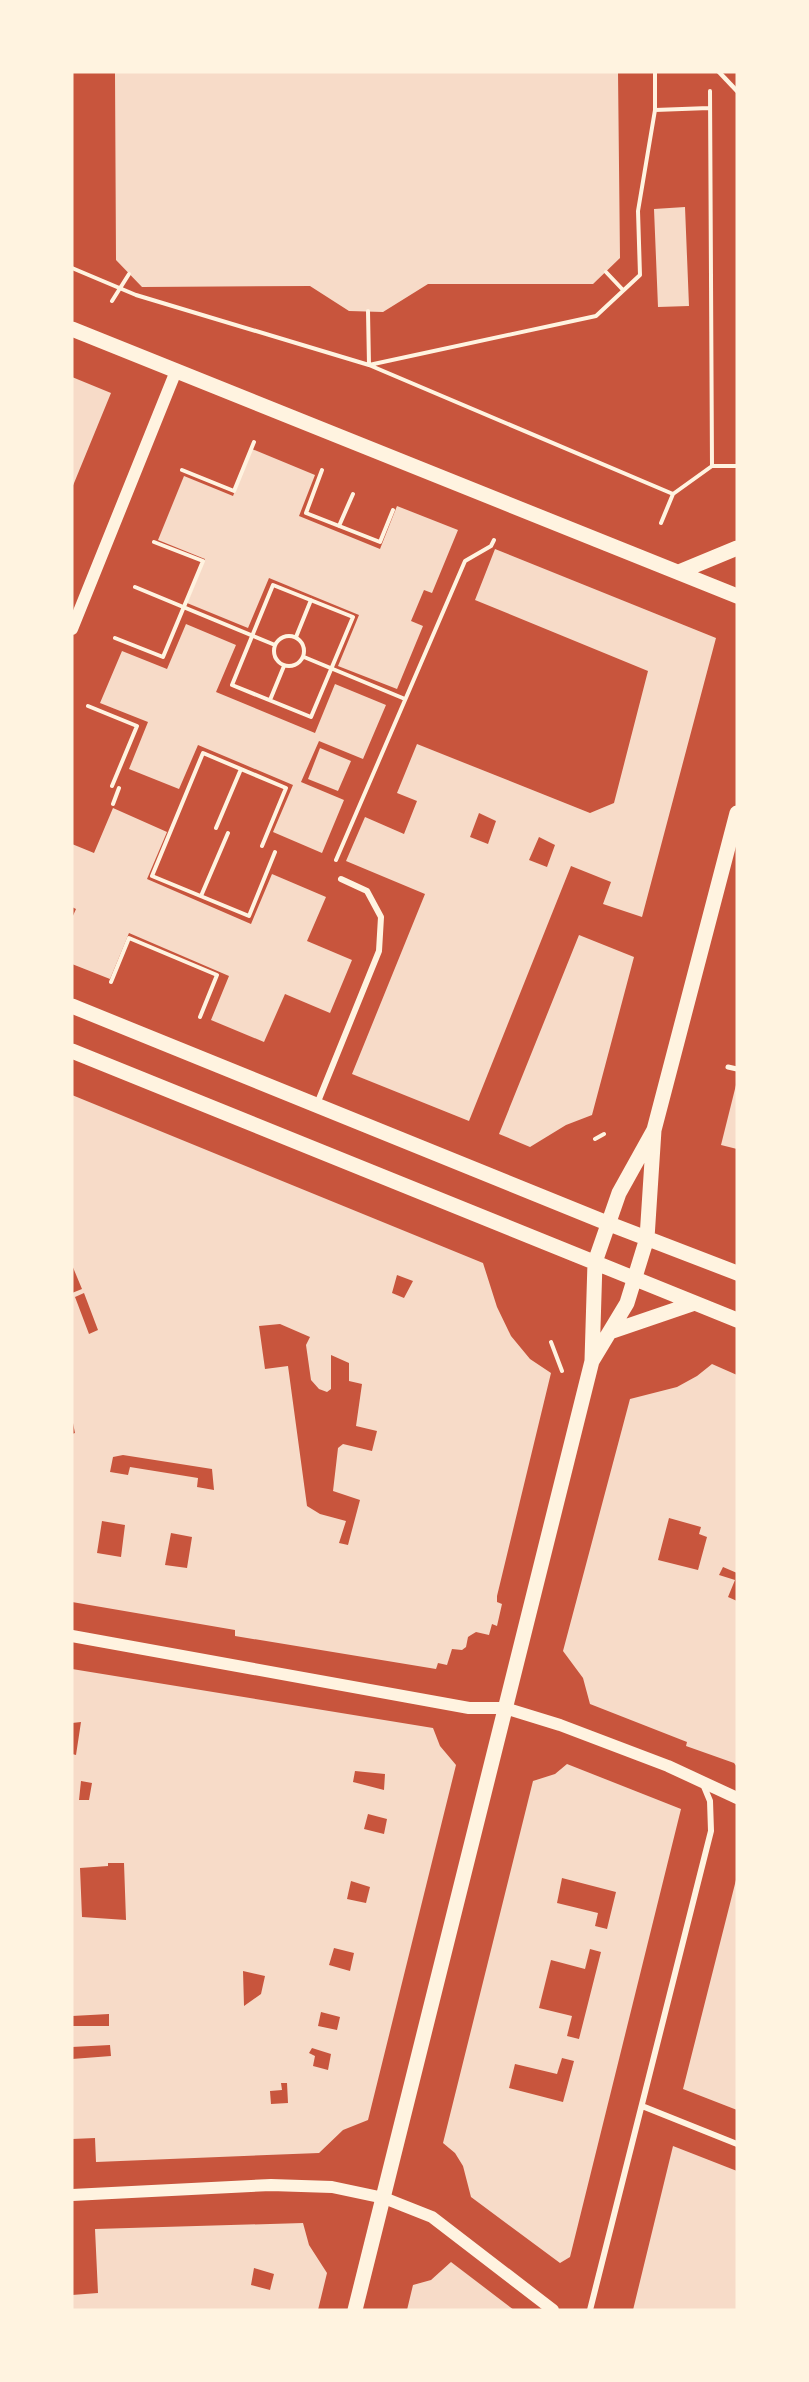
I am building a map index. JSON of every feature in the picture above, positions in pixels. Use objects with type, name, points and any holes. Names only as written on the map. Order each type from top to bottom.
[{"type":"main road","points":[[72,329],[737,596]]},
{"type":"main road","points":[[72,630],[176,371]]},
{"type":"main road","points":[[680,572],[737,548]]},
{"type":"main road","points":[[592,1361],[627,1303],[636,1280],[647,1238],[654,1130],[737,813]]},
{"type":"main road","points":[[72,1006],[737,1273]]},
{"type":"main road","points":[[72,1051],[737,1320]]},
{"type":"main road","points":[[355,2310],[592,1361],[595,1262],[619,1194],[654,1130]]},
{"type":"main road","points":[[610,1332],[695,1303]]},
{"type":"main road","points":[[72,1636],[469,1708],[505,1708],[560,1725],[668,1766],[737,1798]]},
{"type":"main road","points":[[72,2195],[271,2185],[332,2187],[384,2198],[432,2217],[553,2310]]},
{"type":"street","points":[[317,1105],[379,951],[381,917],[368,891],[341,879]]},
{"type":"street","points":[[728,1067],[737,1069]]},
{"type":"street","points":[[590,2310],[711,1831],[710,1802],[703,1784]]},
{"type":"street","points":[[642,2106],[737,2144]]},
{"type":"lane","points":[[719,72],[737,91]]},
{"type":"path","points":[[369,365],[596,316],[640,274],[638,211],[655,110],[655,72]]},
{"type":"path","points":[[710,81],[712,466]]},
{"type":"path","points":[[655,110],[709,108]]},
{"type":"path","points":[[72,268],[136,295],[369,365],[673,494]]},
{"type":"path","points":[[606,272],[623,290]]},
{"type":"path","points":[[112,301],[129,274]]},
{"type":"path","points":[[368,311],[369,365]]},
{"type":"path","points":[[182,470],[234,491],[254,442]]},
{"type":"path","points":[[661,523],[673,494],[712,466],[737,466]]},
{"type":"path","points":[[322,470],[306,513],[380,543],[393,510]]},
{"type":"path","points":[[339,526],[353,494]]},
{"type":"path","points":[[335,863],[465,561],[491,546],[494,540]]},
{"type":"path","points":[[116,638],[163,657],[202,561],[154,542]]},
{"type":"path","points":[[273,585],[353,617],[311,717],[232,685],[252,636],[273,585]]},
{"type":"path","points":[[135,587],[275,645]]},
{"type":"path","points":[[296,637],[311,600]]},
{"type":"path","points":[[296,637],[303,643],[304,657],[297,664],[284,666],[276,659],[275,645],[282,638],[296,637]]},
{"type":"path","points":[[304,657],[405,699]]},
{"type":"path","points":[[270,700],[284,666]]},
{"type":"path","points":[[88,706],[137,726],[112,786]]},
{"type":"path","points":[[262,846],[286,788],[203,753],[152,876],[249,916],[275,852]]},
{"type":"path","points":[[216,828],[241,769]]},
{"type":"path","points":[[113,804],[119,788]]},
{"type":"path","points":[[201,896],[228,833]]},
{"type":"path","points":[[111,982],[129,938],[217,975],[200,1017]]},
{"type":"path","points":[[595,1139],[604,1134]]},
{"type":"path","points":[[551,1342],[562,1372]]},
{"type":"building","points":[[115,72],[618,72],[620,258],[593,284],[428,284],[383,312],[349,311],[310,286],[142,287],[116,260]]},
{"type":"building","points":[[685,207],[689,306],[658,307],[654,209]]},
{"type":"building","points":[[72,377],[111,393],[72,488]]},
{"type":"building","points":[[252,449],[315,475],[299,516],[380,549],[397,506],[458,530],[432,593],[424,590],[411,621],[423,626],[397,689],[338,666],[359,615],[269,578],[248,628],[187,603],[205,559],[158,540],[184,476],[233,496]]},
{"type":"building","points":[[495,549],[716,638],[642,917],[603,904],[611,882],[571,866],[469,1121],[352,1074],[425,894],[346,861],[365,817],[404,834],[417,801],[397,793],[417,744],[590,813],[614,803],[648,671],[475,600]],"holes":[[[479,813],[496,821],[488,844],[470,837]],[[539,837],[555,845],[547,867],[529,860]]]},
{"type":"building","points":[[186,624],[236,645],[216,692],[315,733],[335,684],[386,705],[363,759],[319,741],[301,782],[344,800],[322,853],[273,832],[293,785],[198,745],[179,789],[129,769],[148,722],[100,703],[122,651],[167,669]]},
{"type":"building","points":[[320,748],[351,761],[338,791],[308,779]]},
{"type":"building","points":[[113,808],[167,832],[147,879],[251,924],[272,874],[326,897],[307,941],[352,960],[330,1013],[285,994],[264,1042],[211,1020],[229,976],[129,933],[110,979],[72,964],[72,918],[76,909],[72,907],[72,844],[94,853]]},
{"type":"building","points":[[579,935],[634,957],[592,1115],[566,1125],[530,1147],[499,1134]]},
{"type":"building","points":[[737,1085],[737,1149],[721,1145]]},
{"type":"building","points":[[72,1095],[483,1263],[497,1307],[511,1336],[530,1359],[551,1373],[497,1596],[497,1602],[502,1604],[497,1626],[492,1624],[489,1635],[476,1632],[468,1637],[466,1647],[462,1650],[452,1649],[447,1665],[438,1663],[436,1669],[235,1636],[235,1630],[72,1602],[72,1434],[75,1433],[72,1418],[72,1293],[82,1289],[72,1265]],"holes":[[[397,1275],[413,1281],[404,1298],[392,1293]],[[84,1293],[98,1330],[89,1334],[75,1297]],[[280,1324],[310,1337],[306,1345],[311,1380],[319,1389],[327,1392],[331,1389],[331,1355],[349,1363],[349,1381],[362,1384],[356,1426],[377,1431],[372,1451],[343,1444],[338,1448],[333,1491],[360,1500],[348,1545],[339,1543],[346,1521],[320,1514],[307,1506],[288,1366],[265,1369],[259,1326]],[[123,1455],[212,1469],[214,1490],[197,1487],[198,1478],[130,1467],[128,1475],[110,1472],[113,1457]],[[102,1521],[125,1525],[121,1557],[97,1553]],[[171,1533],[192,1537],[187,1568],[165,1565]]]},
{"type":"building","points":[[712,1364],[737,1375],[737,1573],[723,1567],[719,1575],[735,1580],[728,1597],[737,1601],[737,1767],[734,1763],[686,1746],[687,1742],[590,1704],[583,1678],[563,1651],[630,1399],[677,1387]],"holes":[[[669,1518],[701,1527],[699,1534],[707,1537],[698,1570],[658,1560]]]},
{"type":"building","points":[[72,1669],[433,1728],[440,1746],[456,1765],[368,2120],[343,2130],[319,2153],[96,2162],[95,2138],[72,2139],[72,2059],[111,2056],[110,2045],[72,2047],[72,2026],[109,2026],[109,2014],[72,2016],[72,1754],[76,1755],[81,1722],[72,1723]],"holes":[[[355,1771],[385,1774],[384,1790],[353,1782]],[[81,1781],[92,1783],[89,1800],[79,1800]],[[368,1814],[387,1819],[384,1834],[364,1829]],[[108,1863],[124,1863],[126,1920],[82,1917],[80,1868],[108,1866]],[[351,1881],[370,1887],[366,1903],[347,1899]],[[334,1948],[354,1953],[350,1971],[329,1965]],[[243,1971],[265,1976],[261,1994],[244,2006]],[[321,2012],[340,2017],[337,2030],[318,2026]],[[312,2048],[331,2054],[328,2070],[313,2066],[315,2056],[309,2053]],[[281,2083],[287,2083],[288,2103],[271,2104],[270,2091],[282,2090]]]},
{"type":"building","points":[[567,1764],[681,1809],[570,2257],[560,2263],[471,2197],[463,2166],[455,2153],[443,2143],[533,1781],[555,1774]],"holes":[[[562,1878],[616,1892],[607,1929],[595,1926],[598,1913],[557,1903]],[[590,1949],[601,1952],[579,2039],[567,2036],[572,2016],[539,2008],[551,1960],[585,1969]],[[562,2058],[574,2061],[563,2102],[509,2088],[515,2064],[557,2074]]]},
{"type":"building","points":[[737,1876],[737,2110],[683,2089]]},
{"type":"building","points":[[673,2146],[737,2171],[737,2310],[633,2310]]},
{"type":"building","points":[[303,2223],[309,2245],[327,2273],[318,2310],[72,2310],[72,2295],[98,2293],[95,2229]],"holes":[[[254,2268],[274,2274],[270,2290],[251,2285]]]},
{"type":"building","points":[[451,2262],[514,2310],[407,2310],[413,2285],[431,2280]]}]
